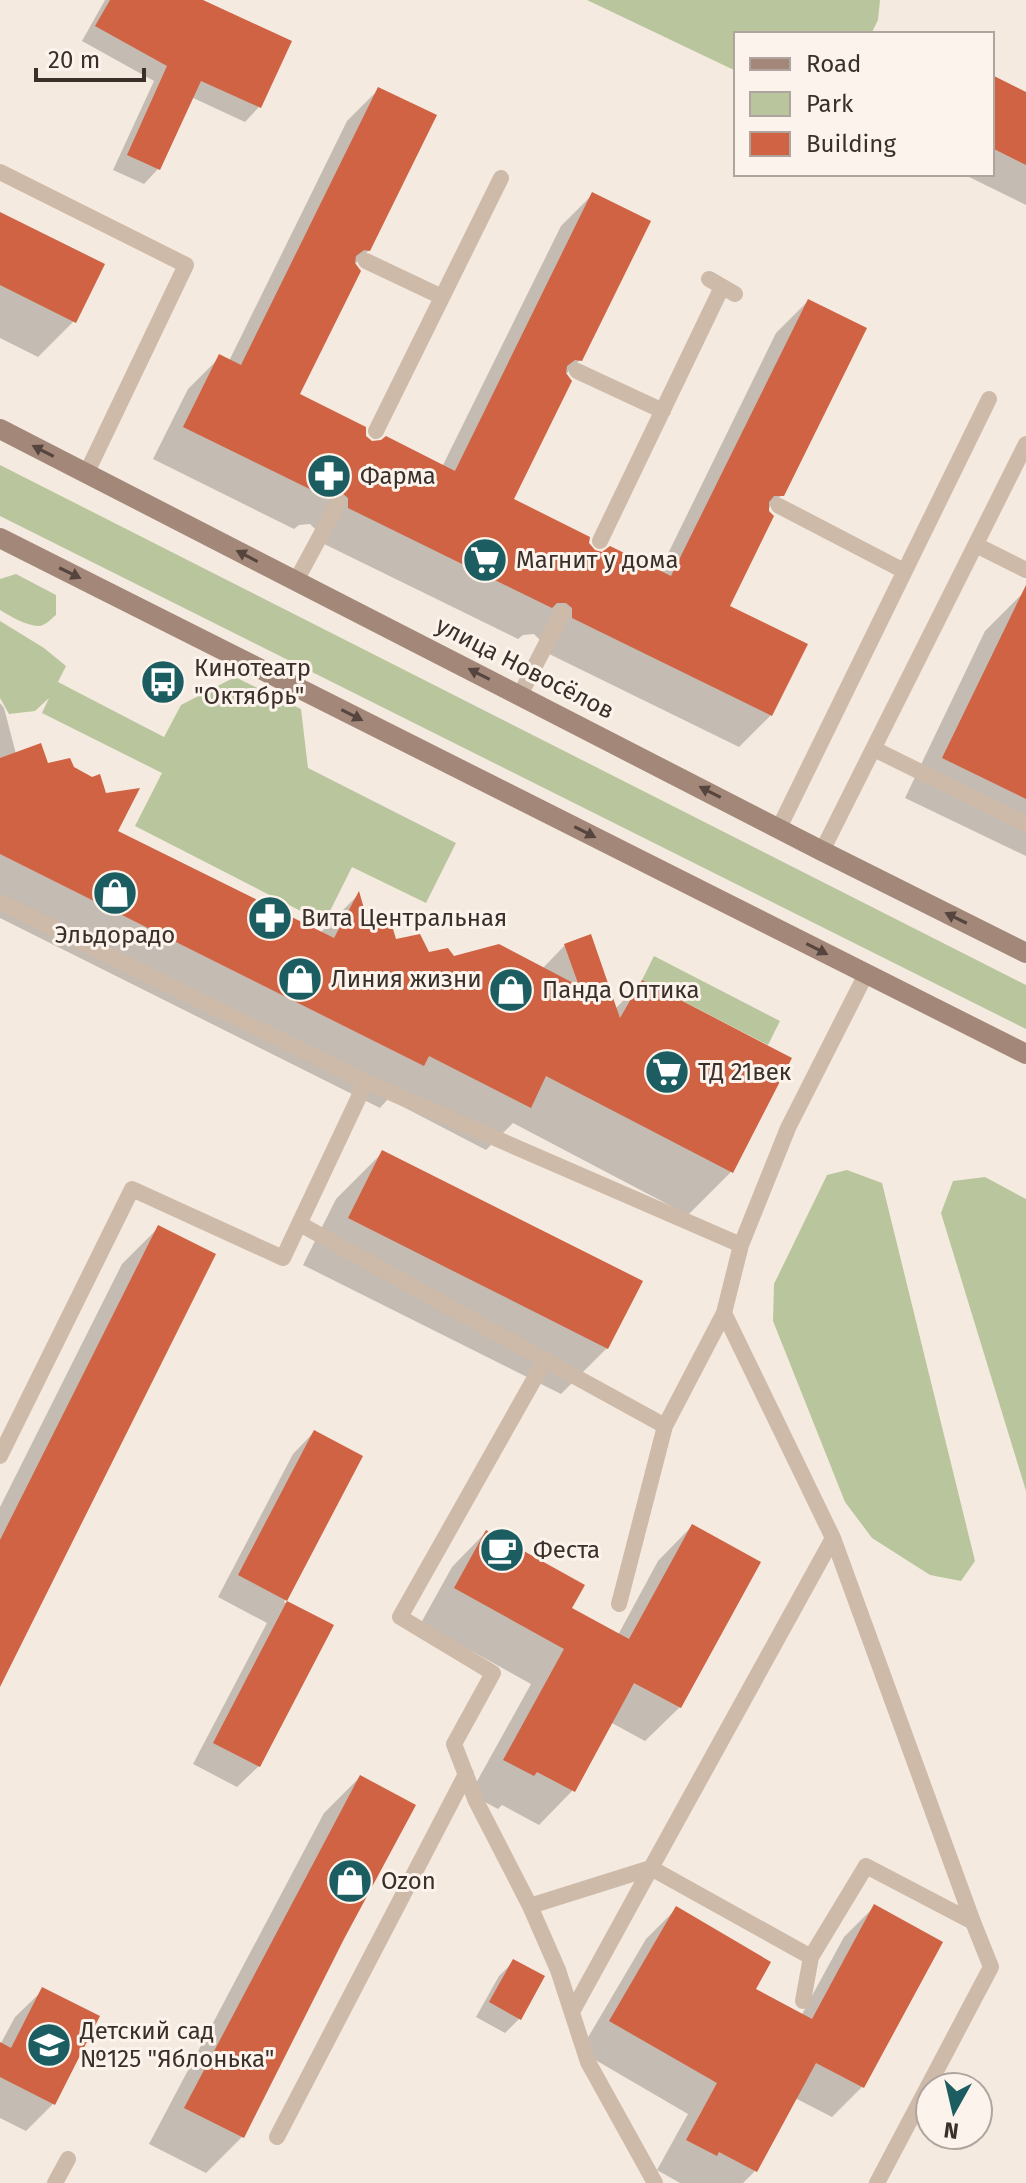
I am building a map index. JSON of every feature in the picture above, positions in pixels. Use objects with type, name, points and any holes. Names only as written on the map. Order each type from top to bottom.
[{"type":"main road","name":"улица Новосёлов","points":[[0,429],[1026,953]]},
{"type":"main road","points":[[2,543],[1026,1054]]},
{"type":"lane","points":[[0,172],[186,265],[87,472]]},
{"type":"lane","points":[[376,431],[501,178]]},
{"type":"lane","points":[[366,261],[442,297]]},
{"type":"lane","points":[[600,541],[722,287]]},
{"type":"lane","points":[[577,371],[663,411]]},
{"type":"lane","points":[[779,828],[989,399]]},
{"type":"lane","points":[[822,851],[1026,444]]},
{"type":"lane","points":[[296,581],[338,503]]},
{"type":"lane","points":[[779,506],[904,571]]},
{"type":"lane","points":[[976,545],[1026,570]]},
{"type":"lane","points":[[520,695],[562,613]]},
{"type":"lane","points":[[874,749],[1026,824]]},
{"type":"lane","points":[[0,902],[366,1082],[741,1245]]},
{"type":"lane","points":[[619,1604],[665,1426],[724,1313],[741,1245],[788,1128],[866,974]]},
{"type":"lane","points":[[0,1456],[132,1189],[283,1258],[366,1082]]},
{"type":"lane","points":[[300,1224],[665,1426]]},
{"type":"lane","points":[[724,1313],[833,1538],[991,1967],[877,2183]]},
{"type":"lane","points":[[545,1360],[400,1617],[493,1673],[454,1744],[476,1801],[530,1906],[558,1970],[588,2062],[655,2183]]},
{"type":"lane","points":[[572,2012],[833,1538]]},
{"type":"lane","points":[[277,2137],[466,1774]]},
{"type":"lane","points":[[803,2001],[811,1957],[866,1866],[973,1922]]},
{"type":"lane","points":[[530,1906],[651,1868],[811,1957]]},
{"type":"lane","points":[[55,2183],[68,2159]]},
{"type":"green space","points":[[587,0],[880,0],[878,20],[872,32],[734,32],[734,70]]},
{"type":"green space","points":[[0,465],[1026,985],[1026,1029],[0,516]]},
{"type":"green space","points":[[16,574],[56,595],[56,615],[43,625],[29,624],[0,610],[0,579]]},
{"type":"green space","points":[[0,621],[44,648],[66,666],[58,682],[164,737],[181,705],[235,677],[301,709],[308,768],[456,843],[426,903],[352,867],[324,923],[135,826],[162,773],[42,713],[49,698],[35,711],[9,714],[0,698]]},
{"type":"green space","points":[[654,956],[780,1021],[768,1045],[642,980]]},
{"type":"green space","points":[[847,1170],[882,1183],[975,1561],[961,1581],[930,1575],[872,1538],[845,1502],[773,1321],[774,1284],[827,1175]]},
{"type":"green space","points":[[985,1177],[1026,1199],[1026,1491],[941,1213],[953,1181]]},
{"type":"building","points":[[110,0],[203,0],[292,41],[261,108],[201,81],[160,170],[127,155],[167,66],[95,26]]},
{"type":"building","points":[[994,76],[1026,92],[1026,165],[994,149]]},
{"type":"building","points":[[378,87],[437,115],[370,251],[364,250],[356,256],[355,263],[361,271],[300,394],[366,427],[366,436],[372,441],[386,436],[455,471],[592,192],[651,221],[582,361],[575,360],[567,366],[566,373],[572,381],[514,499],[590,537],[589,543],[595,550],[602,552],[610,546],[671,576],[808,299],[867,328],[784,496],[774,496],[769,502],[769,511],[774,516],[730,606],[808,644],[772,716],[572,618],[572,608],[566,603],[557,603],[552,608],[348,508],[348,498],[342,493],[333,493],[328,498],[183,427],[219,354],[241,365]]},
{"type":"building","points":[[0,212],[105,264],[76,323],[0,285]]},
{"type":"building","points":[[1026,585],[1026,799],[942,758]]},
{"type":"building","points":[[41,743],[48,763],[70,758],[74,767],[92,777],[100,774],[106,793],[140,788],[118,831],[334,938],[359,891],[369,926],[390,919],[396,939],[420,934],[429,952],[448,948],[454,956],[499,944],[579,986],[564,944],[591,934],[620,1018],[642,980],[792,1058],[733,1173],[546,1076],[531,1108],[429,1056],[424,1066],[0,854],[0,758]]},
{"type":"building","points":[[382,1150],[643,1281],[608,1349],[348,1218]]},
{"type":"building","points":[[158,1225],[216,1254],[0,1687],[0,1540]]},
{"type":"building","points":[[314,1430],[363,1456],[287,1601],[238,1575]]},
{"type":"building","points":[[692,1524],[761,1562],[681,1708],[634,1683],[575,1792],[537,1772],[534,1776],[503,1760],[564,1649],[454,1588],[486,1530],[585,1585],[572,1608],[629,1639]]},
{"type":"building","points":[[287,1601],[334,1625],[260,1767],[213,1743]]},
{"type":"building","points":[[360,1775],[416,1805],[344,1939],[244,2138],[184,2108]]},
{"type":"building","points":[[874,1904],[943,1942],[864,2088],[816,2063],[757,2172],[719,2152],[717,2156],[686,2140],[717,2083],[609,2021],[676,1906],[771,1962],[756,1989],[812,2019]]},
{"type":"building","points":[[513,1959],[545,1976],[521,2020],[489,2002]]},
{"type":"building","name":"Детский сад №125 \"Яблонька\"","points":[[42,1987],[100,2016],[55,2105],[0,2077],[0,2042],[11,2048]]},
{"type":"place","name":"Фарма","points":[[329,476]]},
{"type":"place","name":"Магнит у дома","points":[[485,560]]},
{"type":"place","name":"Кинотеатр \"Октябрь\"","points":[[163,682]]},
{"type":"place","name":"Эльдорадо","points":[[115,893]]},
{"type":"place","name":"Вита Центральная","points":[[270,918]]},
{"type":"place","name":"Линия жизни","points":[[300,979]]},
{"type":"place","name":"Панда Оптика","points":[[511,990]]},
{"type":"place","name":"ТД 21век","points":[[667,1072]]},
{"type":"place","name":"Феста","points":[[502,1550]]},
{"type":"place","name":"Ozon","points":[[350,1881]]},
{"type":"place","name":"Детский сад №125 \"Яблонька\"","points":[[49,2045]]}]
